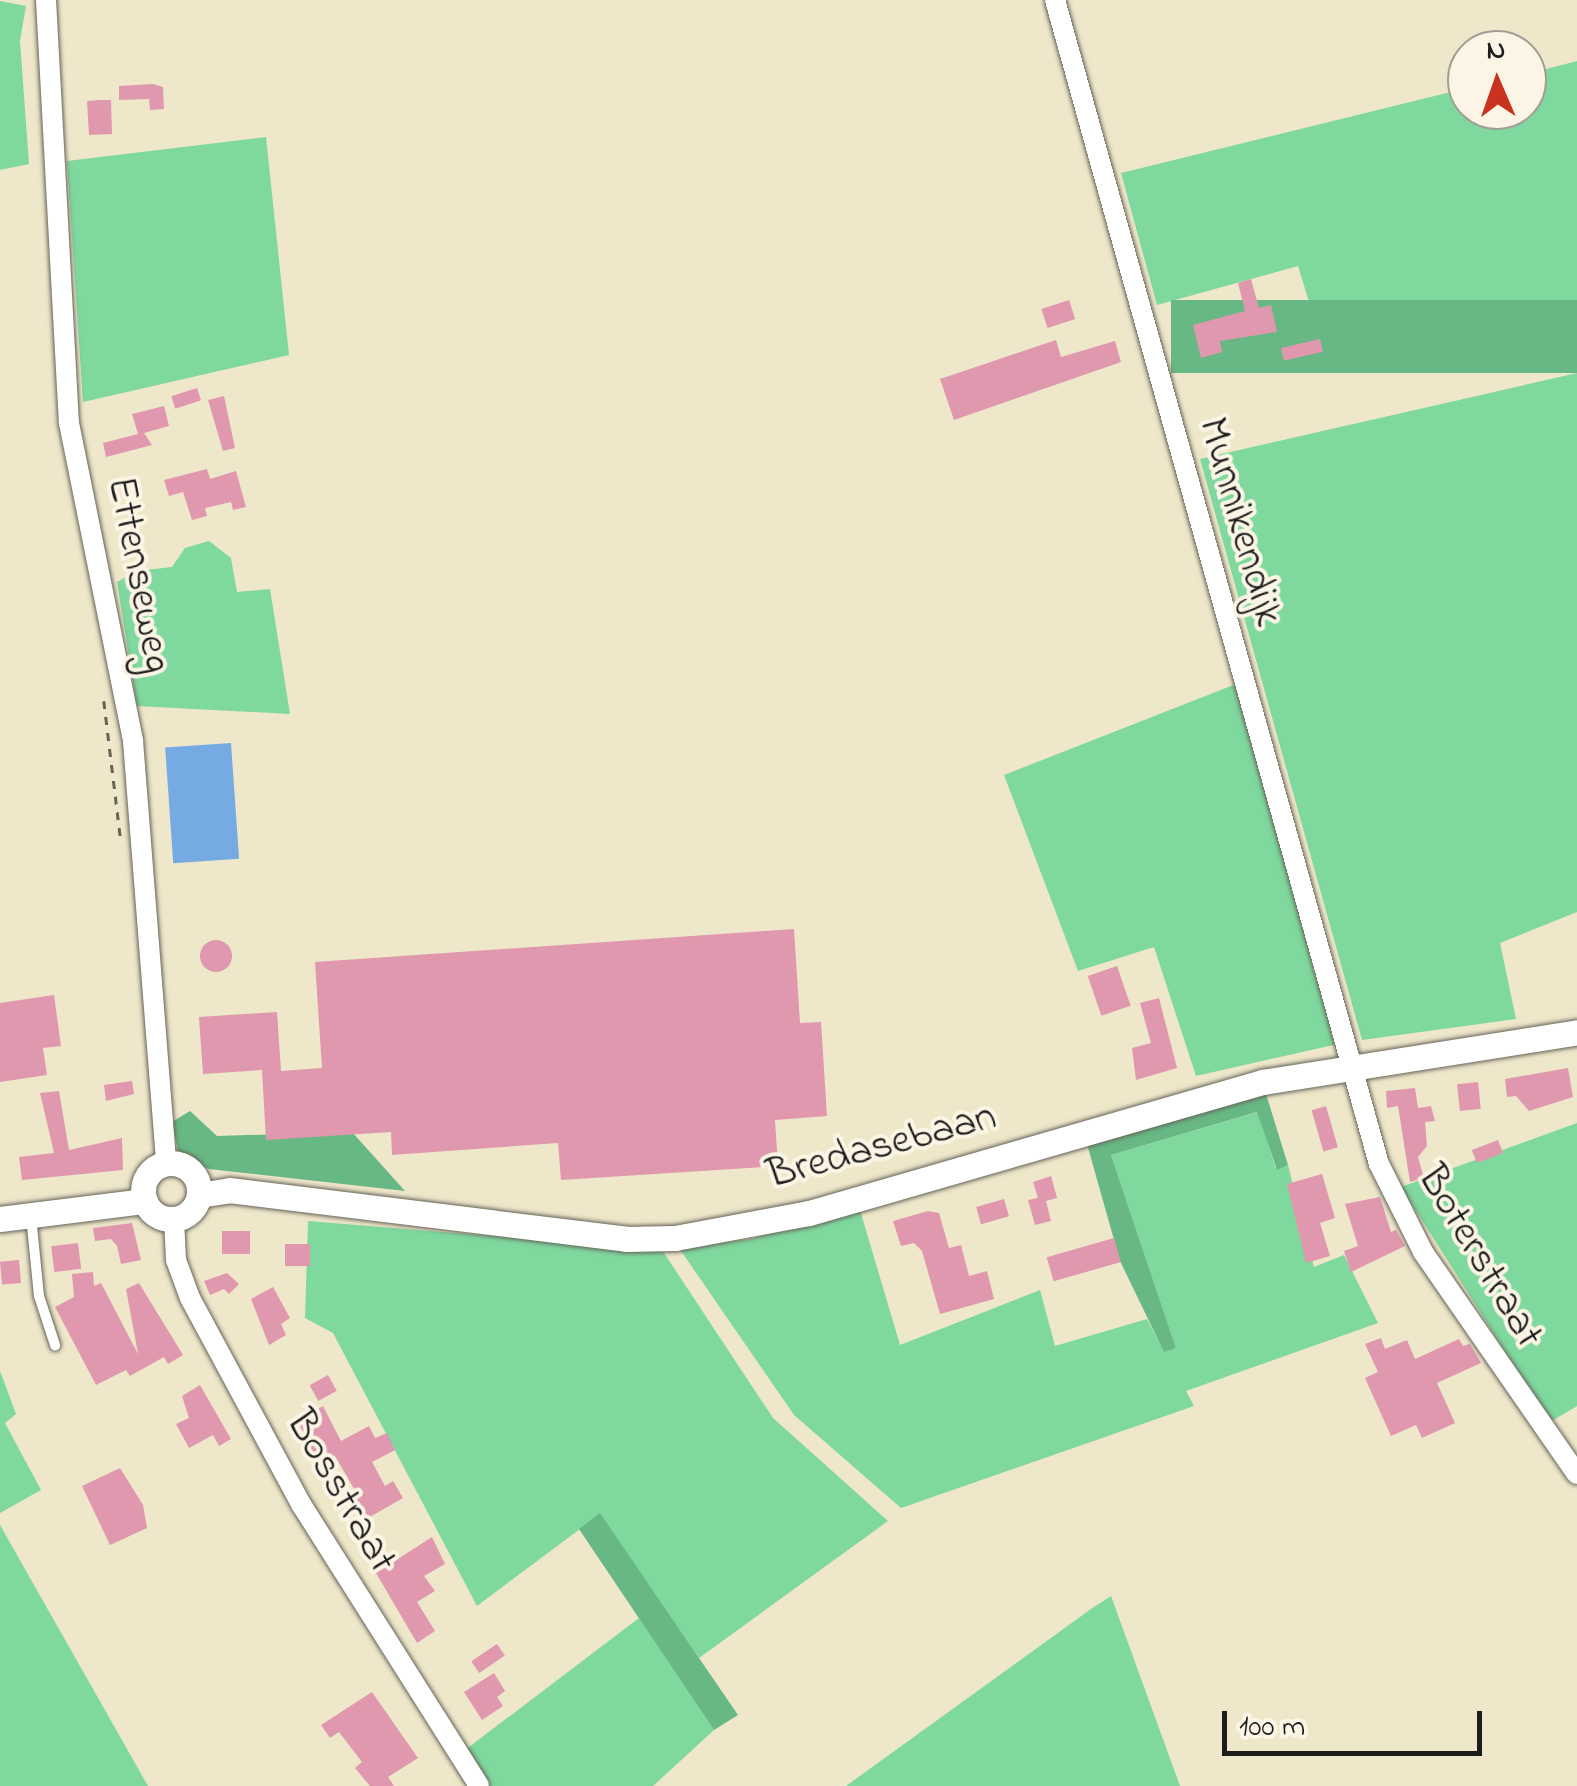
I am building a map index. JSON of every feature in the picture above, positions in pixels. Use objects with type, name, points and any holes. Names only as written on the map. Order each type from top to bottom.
[{"type":"street","name":"Ettenseweg","points":[[46,0],[69,422],[133,741],[166,1164]]},
{"type":"street","name":"Munnikendijk","points":[[1055,0],[1350,1064]]},
{"type":"street","name":"Bredasebaan","points":[[199,1194],[229,1190],[606,1237],[675,1238],[809,1213],[1263,1082],[1350,1064],[1577,1032]]},
{"type":"street","name":"Boterstraat","points":[[1350,1064],[1379,1164],[1423,1252],[1577,1474]]},
{"type":"street","points":[[166,1164],[188,1169],[199,1194],[186,1215],[174,1219],[162,1218],[144,1201],[146,1179],[166,1164]]},
{"type":"street","points":[[0,1219],[144,1201]]},
{"type":"street","name":"Bosstraat","points":[[174,1219],[182,1277],[236,1384],[341,1570],[479,1786]]},
{"type":"lane","points":[[31,1216],[39,1296],[55,1346]]},
{"type":"green space","points":[[0,1],[26,6],[20,41],[29,164],[0,170]]},
{"type":"green space","points":[[1577,61],[1577,300],[1327,360],[1298,266],[1157,305],[1121,173],[1447,93],[1447,130],[1547,130],[1547,69]]},
{"type":"green space","points":[[266,137],[289,355],[83,402],[67,161]]},
{"type":"green space","points":[[1171,300],[1577,300],[1577,373],[1171,373]]},
{"type":"green space","points":[[1577,373],[1577,912],[1500,943],[1516,1019],[1362,1040],[1200,459]]},
{"type":"green space","points":[[209,541],[231,558],[237,592],[270,589],[290,714],[137,706],[117,582],[137,571],[172,567],[185,548]]},
{"type":"green space","points":[[1236,684],[1338,1044],[1196,1076],[1154,947],[1078,971],[1004,775]]},
{"type":"green space","points":[[1266,1094],[1288,1165],[1277,1170],[1257,1112],[1111,1155],[1176,1348],[1164,1352],[1120,1261],[1087,1144]]},
{"type":"green space","points":[[190,1111],[217,1136],[352,1132],[405,1191],[209,1169],[179,1155],[172,1122]]},
{"type":"green space","points":[[1258,1112],[1276,1169],[1288,1165],[1314,1267],[1344,1255],[1378,1323],[1186,1391],[1194,1406],[901,1508],[794,1415],[679,1248],[751,1239],[860,1210],[900,1345],[1040,1290],[1055,1346],[1147,1319],[1164,1351],[1176,1348],[1111,1155]]},
{"type":"green space","points":[[1577,1123],[1577,1406],[1550,1422],[1401,1187]]},
{"type":"green space","points":[[308,1221],[662,1250],[773,1418],[888,1521],[699,1658],[600,1514],[477,1606],[333,1333],[305,1318]]},
{"type":"green space","points":[[0,1371],[16,1414],[5,1423],[41,1490],[0,1513]]},
{"type":"green space","points":[[600,1513],[738,1715],[714,1730],[579,1529]]},
{"type":"green space","points":[[0,1525],[148,1786],[0,1786]]},
{"type":"green space","points":[[1111,1596],[1180,1786],[846,1786],[1091,1609]]},
{"type":"green space","points":[[639,1618],[714,1730],[653,1786],[489,1786],[465,1750]]},
{"type":"water","points":[[231,743],[239,859],[173,863],[165,748]]},
{"type":"building","points":[[119,86],[163,87],[164,109],[150,110],[149,99],[119,100]]},
{"type":"building","points":[[111,100],[112,134],[89,135],[87,101]]},
{"type":"building","points":[[1251,279],[1259,308],[1271,305],[1277,332],[1220,341],[1222,352],[1201,358],[1193,325],[1245,311],[1238,283]]},
{"type":"building","points":[[1069,300],[1075,319],[1048,328],[1041,309]]},
{"type":"building","points":[[1320,339],[1323,352],[1284,361],[1281,348]]},
{"type":"building","points":[[1056,340],[1061,357],[1115,341],[1121,362],[954,420],[940,379]]},
{"type":"building","points":[[197,388],[201,400],[175,409],[171,396]]},
{"type":"building","points":[[224,396],[235,448],[223,451],[208,400]]},
{"type":"building","points":[[164,406],[169,426],[144,433],[152,445],[106,457],[103,443],[138,434],[132,414]]},
{"type":"building","points":[[207,469],[210,479],[236,471],[246,507],[233,510],[231,502],[205,508],[207,516],[192,520],[183,492],[169,496],[164,480]]},
{"type":"building","points":[[794,929],[800,1023],[821,1022],[827,1116],[775,1120],[778,1166],[561,1180],[558,1143],[392,1155],[391,1132],[266,1140],[262,1070],[203,1074],[199,1017],[277,1012],[281,1071],[322,1068],[315,962]]},
{"type":"building","points":[[216,940],[227,945],[232,956],[227,967],[216,972],[205,967],[200,956],[205,945]]},
{"type":"building","points":[[1117,966],[1131,1006],[1101,1016],[1088,976]]},
{"type":"building","points":[[54,995],[61,1046],[43,1048],[47,1075],[0,1082],[0,1003]]},
{"type":"building","points":[[1159,998],[1177,1068],[1136,1080],[1132,1048],[1151,1043],[1140,1003]]},
{"type":"building","points":[[1568,1068],[1573,1097],[1529,1111],[1516,1096],[1507,1097],[1505,1079]]},
{"type":"building","points":[[132,1081],[134,1094],[106,1101],[104,1085]]},
{"type":"building","points":[[1478,1082],[1481,1109],[1460,1111],[1457,1084]]},
{"type":"building","points":[[1415,1088],[1418,1108],[1431,1106],[1435,1121],[1425,1122],[1427,1146],[1418,1157],[1424,1178],[1410,1182],[1398,1106],[1387,1108],[1386,1091]]},
{"type":"building","points":[[59,1091],[69,1150],[122,1138],[123,1170],[22,1180],[19,1157],[54,1153],[40,1093]]},
{"type":"building","points":[[1326,1106],[1338,1147],[1323,1151],[1312,1110]]},
{"type":"building","points":[[1498,1140],[1503,1153],[1477,1163],[1472,1150]]},
{"type":"building","points":[[1322,1174],[1335,1218],[1320,1223],[1330,1256],[1306,1263],[1287,1184]]},
{"type":"building","points":[[1051,1176],[1057,1198],[1046,1201],[1051,1221],[1035,1225],[1028,1200],[1038,1198],[1033,1182]]},
{"type":"building","points":[[1380,1197],[1391,1232],[1396,1230],[1405,1246],[1351,1272],[1344,1251],[1358,1246],[1345,1204]]},
{"type":"building","points":[[1004,1199],[1009,1216],[981,1224],[976,1207]]},
{"type":"building","points":[[928,1211],[939,1213],[949,1248],[961,1245],[969,1276],[987,1271],[994,1299],[940,1314],[922,1251],[914,1243],[901,1246],[893,1221]]},
{"type":"building","points":[[132,1223],[141,1260],[121,1264],[117,1246],[111,1239],[95,1241],[93,1228]]},
{"type":"building","points":[[222,1231],[250,1231],[250,1254],[222,1254]]},
{"type":"building","points":[[1114,1238],[1121,1262],[1054,1281],[1047,1257]]},
{"type":"building","points":[[78,1243],[81,1269],[54,1272],[51,1246]]},
{"type":"building","points":[[285,1244],[310,1244],[310,1266],[285,1266]]},
{"type":"building","points":[[19,1260],[21,1283],[2,1285],[0,1262]]},
{"type":"building","points":[[93,1272],[94,1286],[101,1283],[138,1354],[126,1289],[139,1283],[183,1355],[168,1364],[164,1357],[130,1376],[126,1370],[96,1385],[55,1307],[74,1297],[72,1274]]},
{"type":"building","points":[[227,1273],[239,1284],[229,1294],[224,1289],[210,1295],[204,1281]]},
{"type":"building","points":[[273,1287],[290,1318],[281,1324],[286,1335],[269,1345],[251,1299]]},
{"type":"building","points":[[1381,1338],[1385,1349],[1407,1340],[1415,1359],[1459,1339],[1463,1346],[1470,1344],[1481,1363],[1437,1383],[1455,1423],[1422,1438],[1416,1425],[1391,1436],[1365,1378],[1378,1372],[1365,1344]]},
{"type":"building","points":[[328,1375],[337,1391],[318,1401],[310,1385]]},
{"type":"building","points":[[200,1385],[231,1439],[219,1446],[213,1435],[189,1448],[176,1424],[189,1418],[182,1396]]},
{"type":"building","points":[[323,1406],[341,1441],[369,1426],[375,1438],[387,1433],[395,1450],[372,1462],[385,1486],[393,1481],[403,1498],[361,1522],[347,1498],[356,1492],[335,1456],[310,1460],[302,1446],[309,1442],[297,1421]]},
{"type":"building","points":[[120,1468],[143,1505],[147,1528],[110,1545],[82,1486]]},
{"type":"building","points":[[432,1537],[445,1564],[424,1576],[435,1591],[417,1602],[435,1631],[417,1643],[376,1573]]},
{"type":"building","points":[[497,1644],[505,1656],[479,1673],[471,1661]]},
{"type":"building","points":[[494,1673],[505,1691],[497,1697],[503,1706],[482,1720],[464,1692]]},
{"type":"building","points":[[372,1692],[418,1758],[388,1777],[394,1786],[370,1786],[355,1768],[362,1762],[339,1732],[330,1738],[321,1725]]}]
